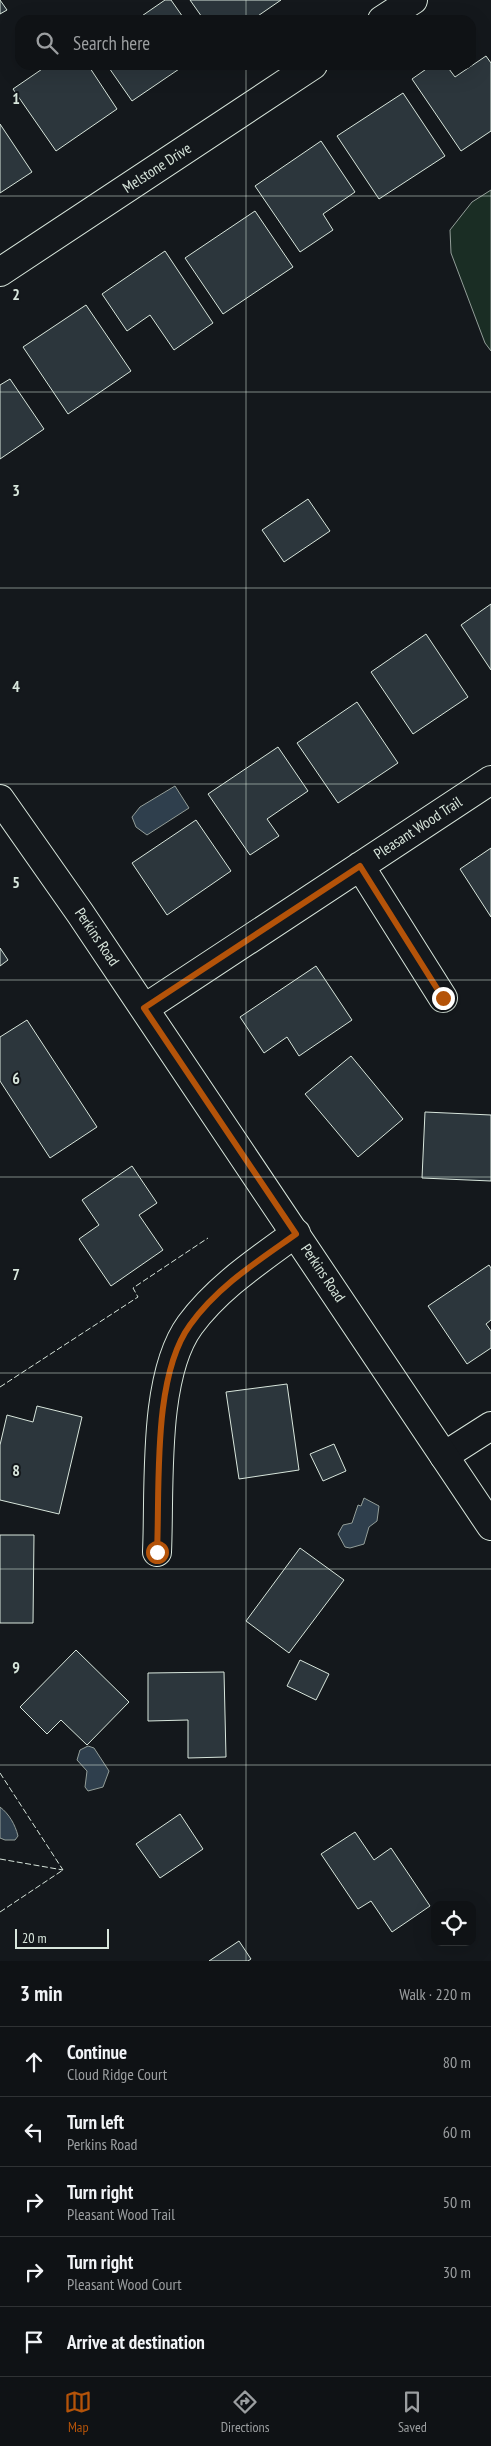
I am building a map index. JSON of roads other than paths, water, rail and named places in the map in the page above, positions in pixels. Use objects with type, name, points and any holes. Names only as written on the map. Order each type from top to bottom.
[{"type":"street","points":[[390,15],[413,0]]},
{"type":"street","name":"Melstone Drive","points":[[0,272],[305,70]]},
{"type":"street","name":"Pleasant Wood Trail","points":[[144,1008],[491,780]]},
{"type":"street","name":"Perkins Road","points":[[0,799],[144,1008],[491,1526]]},
{"type":"street","points":[[360,866],[443,998]]},
{"type":"street","points":[[157,1552],[164,1401],[175,1353],[189,1326],[213,1298],[246,1270],[296,1234]]},
{"type":"street","points":[[444,1456],[491,1426]]},
{"type":"water","points":[[175,786],[189,808],[147,835],[136,827],[132,817],[140,807]]},
{"type":"water","points":[[364,1498],[379,1506],[377,1521],[369,1527],[364,1544],[350,1548],[345,1547],[338,1534],[343,1525],[352,1523],[358,1505],[361,1506]]},
{"type":"water","points":[[88,1746],[94,1748],[109,1771],[103,1787],[88,1791],[85,1787],[87,1771],[77,1760],[80,1750]]},
{"type":"water","points":[[0,1807],[9,1816],[15,1827],[18,1836],[15,1840],[0,1838]]}]
